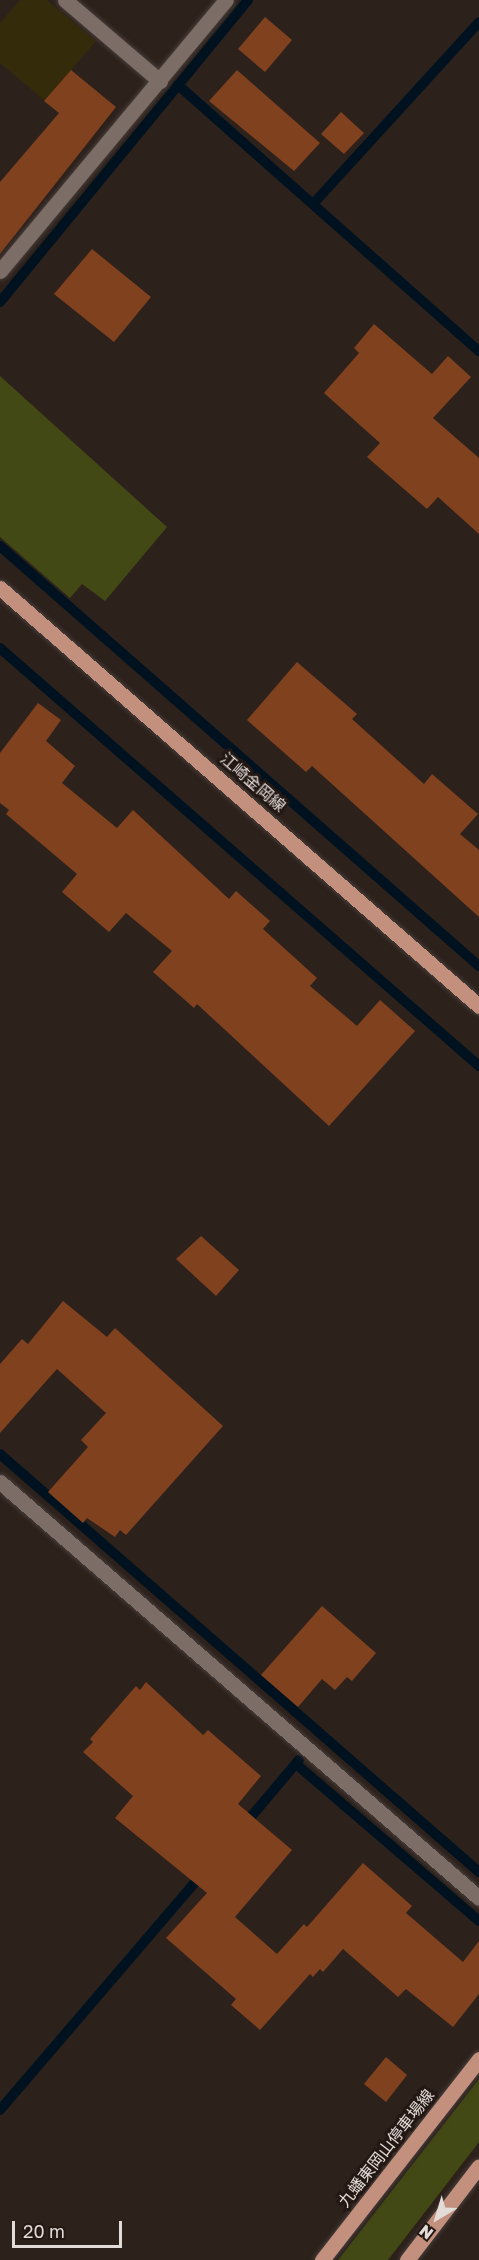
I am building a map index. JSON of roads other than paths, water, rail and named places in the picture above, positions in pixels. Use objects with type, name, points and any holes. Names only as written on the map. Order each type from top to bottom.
[{"type":"main road","name":"江崎金岡線","points":[[0,588],[479,1006]]},
{"type":"main road","name":"九蟠東岡山停車場線","points":[[322,2260],[479,2059]]},
{"type":"main road","points":[[407,2260],[479,2166]]},
{"type":"street","points":[[65,0],[160,81]]},
{"type":"street","points":[[0,271],[226,0]]},
{"type":"street","points":[[0,1482],[479,1898]]},
{"type":"waterway","points":[[0,302],[248,0]]},
{"type":"waterway","points":[[313,204],[479,22]]},
{"type":"waterway","points":[[178,85],[479,351]]},
{"type":"waterway","points":[[0,546],[479,966]]},
{"type":"waterway","points":[[0,648],[479,1066]]},
{"type":"waterway","points":[[0,1454],[479,1872]]},
{"type":"waterway","points":[[244,1825],[299,1760]]},
{"type":"waterway","points":[[296,1764],[479,1921]]},
{"type":"waterway","points":[[0,2110],[203,1873]]}]
